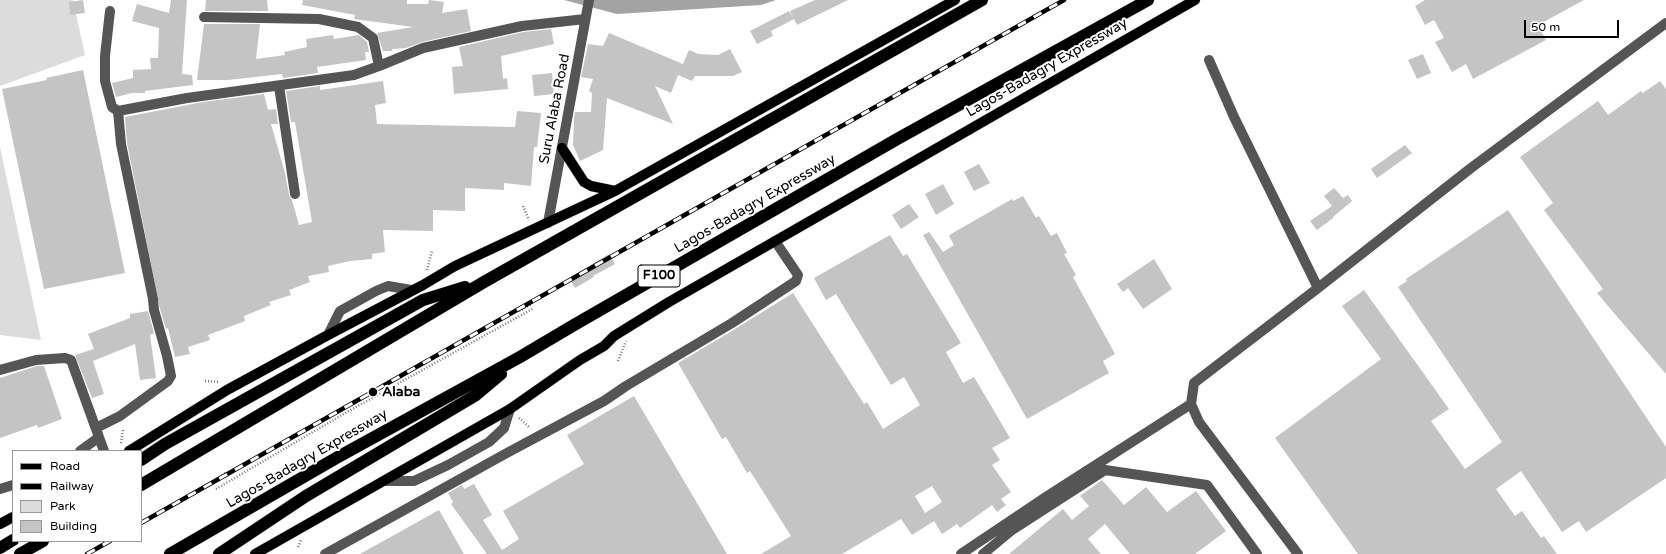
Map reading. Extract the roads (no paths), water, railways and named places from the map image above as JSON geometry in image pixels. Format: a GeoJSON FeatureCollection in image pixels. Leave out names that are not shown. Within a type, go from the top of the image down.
{"type":"FeatureCollection","features":[{"type":"Feature","properties":{"kind":"highway"},"geometry":{"type":"LineString","coordinates":[[142,484],[484,282],[982,0]]}},
{"type":"Feature","properties":{"kind":"highway","name":"Lagos-Badagry Expressway"},"geometry":{"type":"LineString","coordinates":[[170,554],[338,457],[520,357],[574,324],[899,138],[1148,0]]}},
{"type":"Feature","properties":{"kind":"highway"},"geometry":{"type":"LineString","coordinates":[[142,459],[165,444],[423,300],[484,282]]}},
{"type":"Feature","properties":{"kind":"highway"},"geometry":{"type":"LineString","coordinates":[[219,554],[306,496],[476,395],[520,357]]}},
{"type":"Feature","properties":{"kind":"highway"},"geometry":{"type":"LineString","coordinates":[[0,548],[12,541]]}},
{"type":"Feature","properties":{"kind":"highway"},"geometry":{"type":"LineString","coordinates":[[20,554],[41,542]]}},
{"type":"Feature","properties":{"kind":"main road"},"geometry":{"type":"LineString","coordinates":[[125,447],[454,266],[615,191],[955,0]]}},
{"type":"Feature","properties":{"kind":"main road","name":"Lagos-Badagry Expressway"},"geometry":{"type":"LineString","coordinates":[[255,554],[510,409],[580,360],[604,346],[614,336],[669,302],[1195,0]]}},
{"type":"Feature","properties":{"kind":"main road"},"geometry":{"type":"LineString","coordinates":[[562,148],[584,182],[591,186],[615,191]]}},
{"type":"Feature","properties":{"kind":"main road"},"geometry":{"type":"LineString","coordinates":[[0,524],[12,518]]}},
{"type":"Feature","properties":{"kind":"street","name":"Suru Alaba Road"},"geometry":{"type":"LineString","coordinates":[[548,223],[589,0]]}},
{"type":"Feature","properties":{"kind":"street"},"geometry":{"type":"LineString","coordinates":[[110,11],[105,56],[105,81],[112,107],[118,111],[187,98],[279,86],[354,74],[379,66],[423,48],[522,26],[586,15]]}},
{"type":"Feature","properties":{"kind":"street"},"geometry":{"type":"LineString","coordinates":[[204,17],[319,19],[358,28],[372,38],[379,66]]}},
{"type":"Feature","properties":{"kind":"street"},"geometry":{"type":"LineString","coordinates":[[1298,554],[1199,422],[1191,404],[1194,383],[1318,288],[1470,168],[1666,23]]}},
{"type":"Feature","properties":{"kind":"street"},"geometry":{"type":"LineString","coordinates":[[1209,60],[1234,117],[1318,288]]}},
{"type":"Feature","properties":{"kind":"street"},"geometry":{"type":"LineString","coordinates":[[279,86],[295,194]]}},
{"type":"Feature","properties":{"kind":"street"},"geometry":{"type":"LineString","coordinates":[[81,450],[97,433],[168,381],[171,376],[168,356],[154,310],[121,144],[118,111]]}},
{"type":"Feature","properties":{"kind":"street"},"geometry":{"type":"LineString","coordinates":[[325,554],[604,401],[626,386],[732,323],[796,281],[798,275],[775,241]]}},
{"type":"Feature","properties":{"kind":"street"},"geometry":{"type":"LineString","coordinates":[[328,335],[340,311],[376,291],[388,286],[411,290]]}},
{"type":"Feature","properties":{"kind":"street"},"geometry":{"type":"LineString","coordinates":[[0,370],[36,360],[64,358],[71,360],[104,450]]}},
{"type":"Feature","properties":{"kind":"street"},"geometry":{"type":"LineString","coordinates":[[961,554],[1046,497],[1191,404]]}},
{"type":"Feature","properties":{"kind":"street"},"geometry":{"type":"LineString","coordinates":[[386,480],[414,481],[448,465],[489,442],[504,428],[510,409]]}},
{"type":"Feature","properties":{"kind":"street"},"geometry":{"type":"LineString","coordinates":[[983,554],[1012,530],[1105,470],[1207,485],[1258,554]]}},
{"type":"Feature","properties":{"kind":"street"},"geometry":{"type":"LineString","coordinates":[[0,489],[12,485]]}},
{"type":"Feature","properties":{"kind":"railway"},"geometry":{"type":"LineString","coordinates":[[142,522],[1064,0]]}},
{"type":"Feature","properties":{"kind":"railway"},"geometry":{"type":"LineString","coordinates":[[87,554],[108,542]]}},
{"type":"Feature","properties":{"kind":"place","name":"Alaba"},"geometry":{"type":"Point","coordinates":[373,392]}}]}
